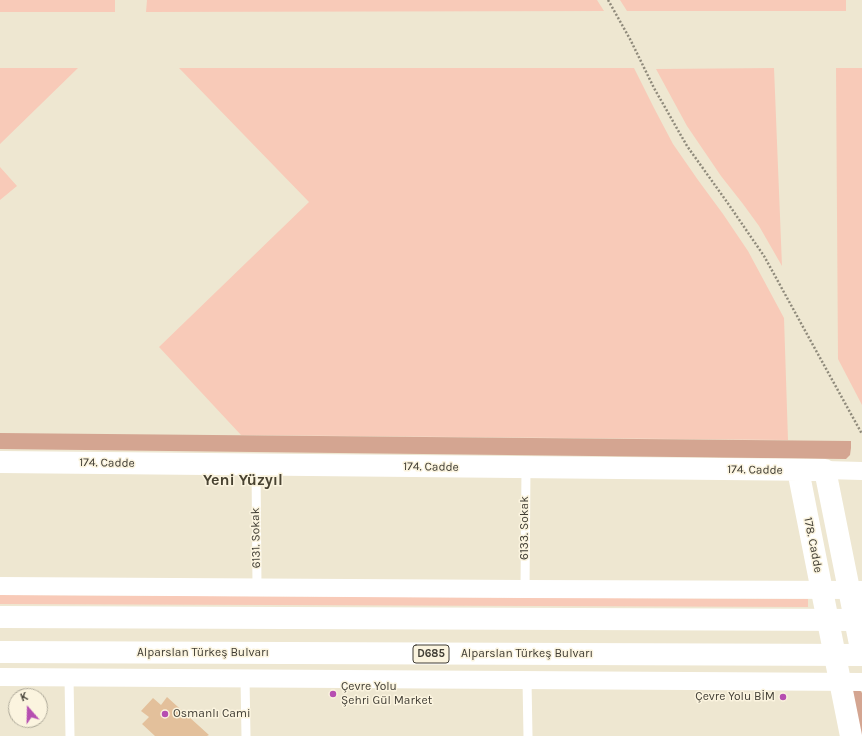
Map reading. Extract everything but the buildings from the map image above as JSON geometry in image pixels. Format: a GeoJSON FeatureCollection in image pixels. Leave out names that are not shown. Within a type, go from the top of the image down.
{"type":"FeatureCollection","features":[{"type":"Feature","properties":{"kind":"main road","name":"174. Cadde"},"geometry":{"type":"LineString","coordinates":[[0,462],[825,470]]}},
{"type":"Feature","properties":{"kind":"main road","name":"178. Cadde"},"geometry":{"type":"LineString","coordinates":[[798,470],[851,736]]}},
{"type":"Feature","properties":{"kind":"main road"},"geometry":{"type":"LineString","coordinates":[[825,470],[855,590],[862,654]]}},
{"type":"Feature","properties":{"kind":"main road"},"geometry":{"type":"LineString","coordinates":[[0,617],[858,620]]}},
{"type":"Feature","properties":{"kind":"main road","name":"Alparslan Türkeş Bulvarı"},"geometry":{"type":"LineString","coordinates":[[0,652],[862,654]]}},
{"type":"Feature","properties":{"kind":"street","name":"174. Cadde"},"geometry":{"type":"LineString","coordinates":[[825,470],[862,471]]}},
{"type":"Feature","properties":{"kind":"street"},"geometry":{"type":"LineString","coordinates":[[0,586],[855,590]]}},
{"type":"Feature","properties":{"kind":"street"},"geometry":{"type":"LineString","coordinates":[[0,677],[862,682]]}},
{"type":"Feature","properties":{"kind":"lane","name":"6131. Sokak"},"geometry":{"type":"LineString","coordinates":[[256,465],[257,587]]}},
{"type":"Feature","properties":{"kind":"lane","name":"6133. Sokak"},"geometry":{"type":"LineString","coordinates":[[525,589],[526,468]]}},
{"type":"Feature","properties":{"kind":"lane"},"geometry":{"type":"LineString","coordinates":[[69,677],[70,736]]}},
{"type":"Feature","properties":{"kind":"lane"},"geometry":{"type":"LineString","coordinates":[[245,678],[246,736]]}},
{"type":"Feature","properties":{"kind":"lane"},"geometry":{"type":"LineString","coordinates":[[527,680],[528,736]]}},
{"type":"Feature","properties":{"kind":"path"},"geometry":{"type":"LineString","coordinates":[[608,0],[630,39],[654,88],[687,146],[740,219],[764,256],[862,434]]}},
{"type":"Feature","properties":{"kind":"shaded area"},"geometry":{"type":"Polygon","coordinates":[[[0,0],[115,0],[115,12],[0,12],[0,0]]]}},
{"type":"Feature","properties":{"kind":"shaded area"},"geometry":{"type":"Polygon","coordinates":[[[147,0],[597,0],[604,11],[146,12],[147,0]]]}},
{"type":"Feature","properties":{"kind":"shaded area"},"geometry":{"type":"Polygon","coordinates":[[[620,0],[846,0],[846,11],[627,11],[620,0]]]}},
{"type":"Feature","properties":{"kind":"shaded area"},"geometry":{"type":"Polygon","coordinates":[[[0,68],[78,68],[0,144],[0,68]]]}},
{"type":"Feature","properties":{"kind":"shaded area"},"geometry":{"type":"Polygon","coordinates":[[[179,68],[634,68],[673,144],[748,251],[784,318],[788,440],[241,435],[159,347],[309,202],[179,68]]]}},
{"type":"Feature","properties":{"kind":"shaded area"},"geometry":{"type":"Polygon","coordinates":[[[774,68],[782,266],[759,226],[721,176],[687,126],[656,69],[774,68]]]}},
{"type":"Feature","properties":{"kind":"shaded area"},"geometry":{"type":"Polygon","coordinates":[[[836,68],[862,68],[862,405],[838,359],[836,68]]]}},
{"type":"Feature","properties":{"kind":"shaded area"},"geometry":{"type":"Polygon","coordinates":[[[0,167],[17,186],[0,200],[0,167]]]}},
{"type":"Feature","properties":{"kind":"shaded area"},"geometry":{"type":"Polygon","coordinates":[[[0,433],[851,441],[851,448],[850,455],[846,459],[0,449],[0,433]]]}},
{"type":"Feature","properties":{"kind":"shaded area"},"geometry":{"type":"Polygon","coordinates":[[[0,595],[808,599],[808,607],[0,604],[0,595]]]}},
{"type":"Feature","properties":{"kind":"shaded area"},"geometry":{"type":"Polygon","coordinates":[[[859,689],[862,693],[862,736],[860,736],[852,694],[853,690],[859,689]]]}},
{"type":"Feature","properties":{"kind":"place","name":"Çevre Yolu Şehri Gül Market"},"geometry":{"type":"Point","coordinates":[333,694]}},
{"type":"Feature","properties":{"kind":"place","name":"Çevre Yolu BİM"},"geometry":{"type":"Point","coordinates":[783,697]}},
{"type":"Feature","properties":{"kind":"place","name":"Osmanlı Cami"},"geometry":{"type":"Point","coordinates":[165,714]}},
{"type":"Feature","properties":{"kind":"district","name":"Yeni Yüzyıl"},"geometry":{"type":"Point","coordinates":[243,480]}}]}
